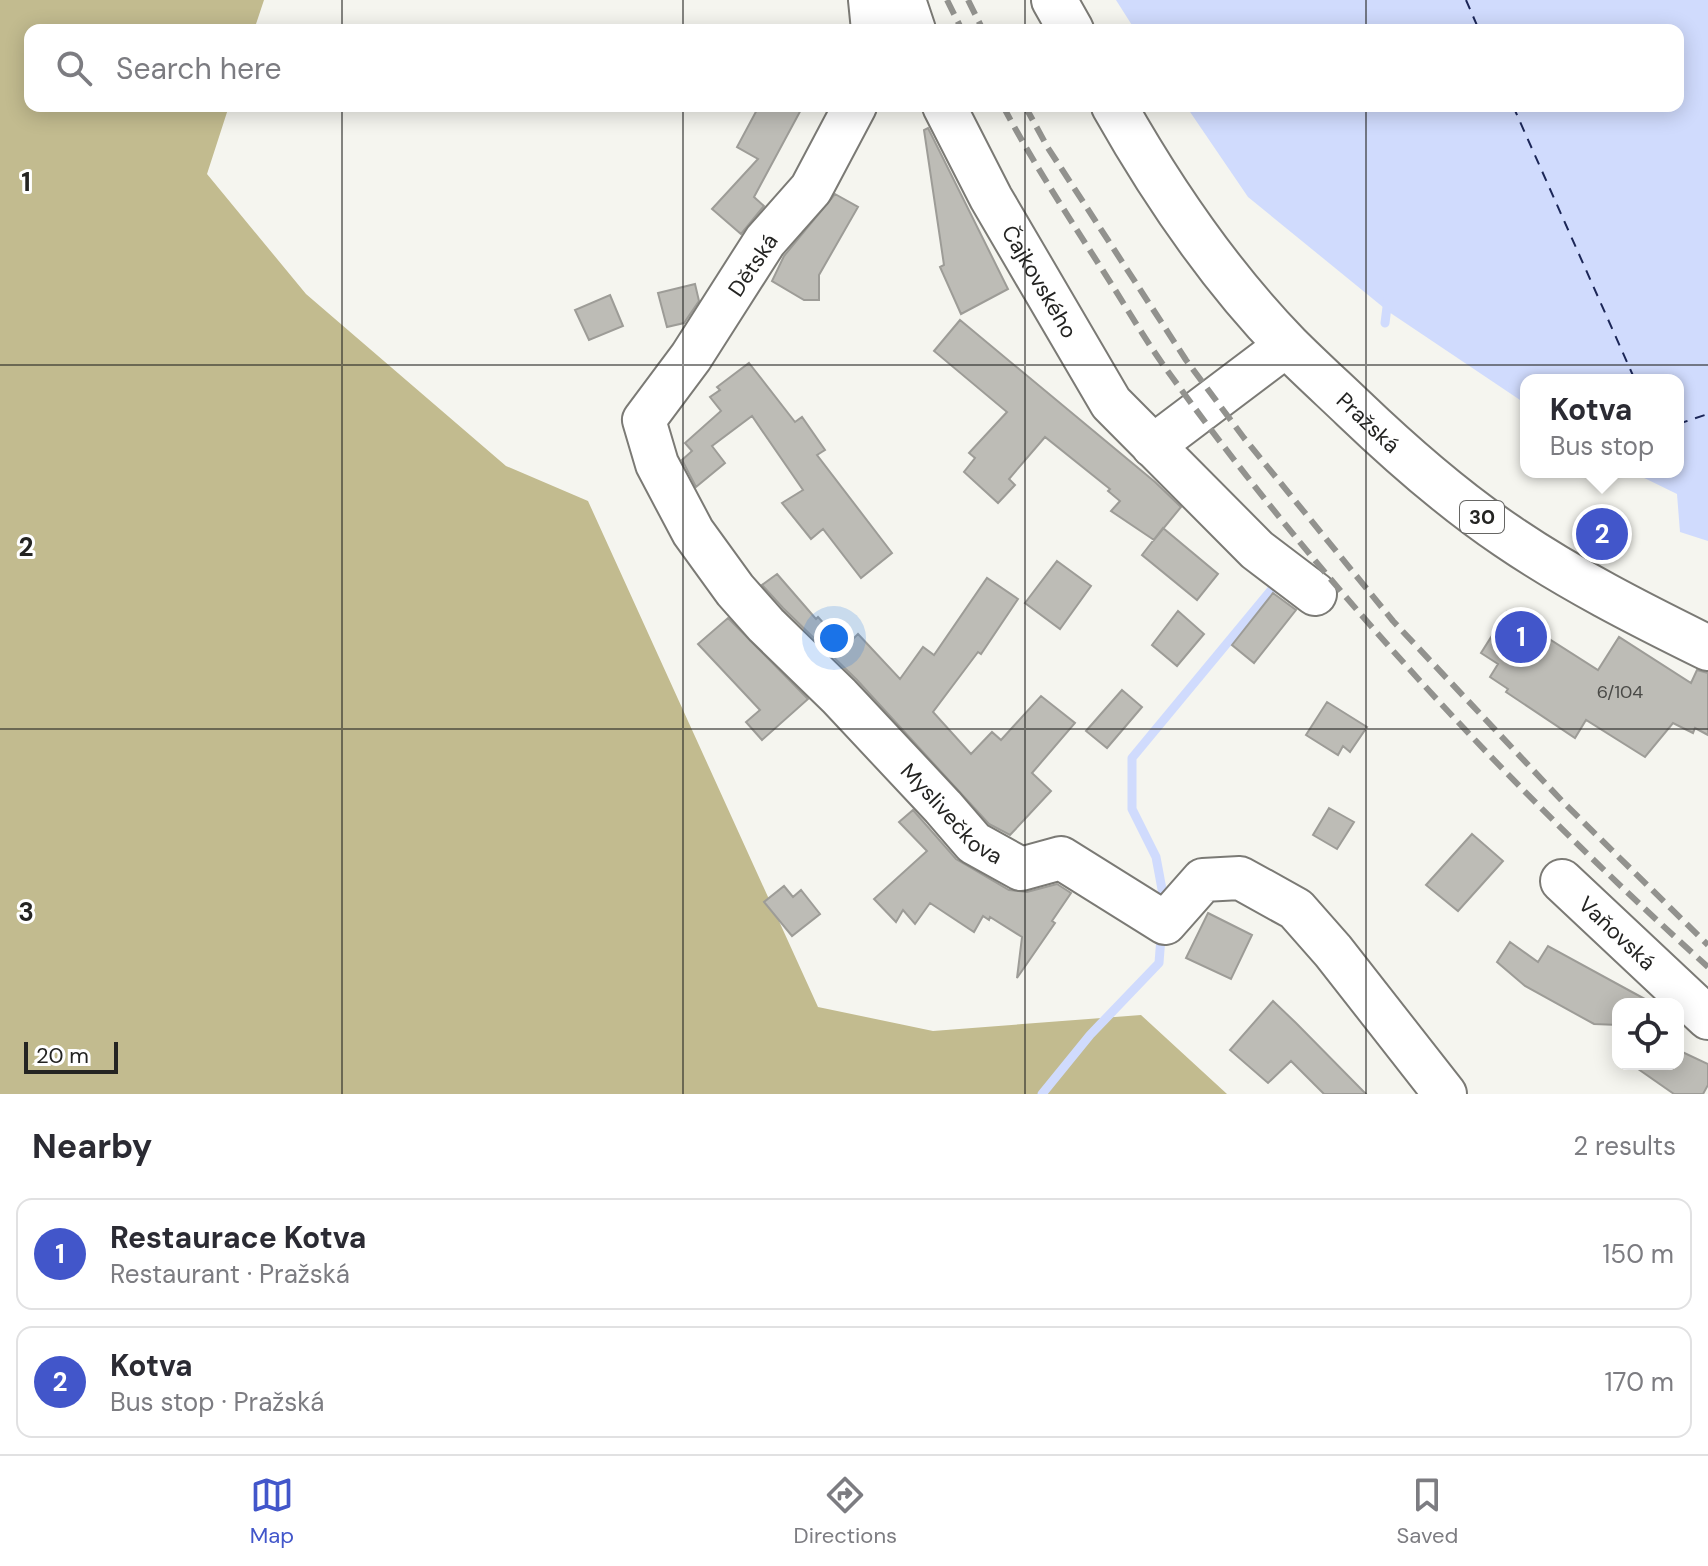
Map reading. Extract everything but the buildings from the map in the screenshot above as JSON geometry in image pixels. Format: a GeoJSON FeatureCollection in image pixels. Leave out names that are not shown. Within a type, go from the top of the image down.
{"type":"FeatureCollection","features":[{"type":"Feature","properties":{"kind":"main road"},"geometry":{"type":"LineString","coordinates":[[1054,0],[1068,24]]}},
{"type":"Feature","properties":{"kind":"main road","name":"Pražská"},"geometry":{"type":"LineString","coordinates":[[1118,112],[1169,195],[1217,264],[1287,345],[1382,436],[1507,536],[1578,580],[1708,648]]}},
{"type":"Feature","properties":{"kind":"street"},"geometry":{"type":"LineString","coordinates":[[870,0],[872,24]]}},
{"type":"Feature","properties":{"kind":"street"},"geometry":{"type":"LineString","coordinates":[[904,0],[912,24]]}},
{"type":"Feature","properties":{"kind":"street","name":"Dětská"},"geometry":{"type":"LineString","coordinates":[[644,420],[691,357],[765,241],[811,189],[852,112]]}},
{"type":"Feature","properties":{"kind":"street","name":"Čajkovského"},"geometry":{"type":"LineString","coordinates":[[947,112],[991,198],[1111,403],[1257,550],[1315,594]]}},
{"type":"Feature","properties":{"kind":"street"},"geometry":{"type":"LineString","coordinates":[[1153,446],[1287,345]]}},
{"type":"Feature","properties":{"kind":"street","name":"Myslivečkova"},"geometry":{"type":"LineString","coordinates":[[644,420],[657,464],[693,532],[735,590],[839,696],[974,843],[1021,869],[1061,858],[1165,923],[1203,880],[1240,878],[1296,909],[1333,951],[1445,1094]]}},
{"type":"Feature","properties":{"kind":"street","name":"Vaňovská"},"geometry":{"type":"LineString","coordinates":[[1562,881],[1708,1018]]}},
{"type":"Feature","properties":{"kind":"shaded area"},"geometry":{"type":"Polygon","coordinates":[[[0,0],[264,0],[256,24],[24,24],[24,112],[227,112],[207,174],[306,294],[506,466],[588,501],[818,1007],[933,1031],[1141,1015],[1227,1094],[0,1094],[0,0]]]}},
{"type":"Feature","properties":{"kind":"water"},"geometry":{"type":"Polygon","coordinates":[[[1116,0],[1708,0],[1708,541],[1680,532],[1677,494],[1644,478],[1684,478],[1684,374],[1520,374],[1520,400],[1389,312],[1248,197],[1190,112],[1684,112],[1684,24],[1131,24],[1116,0]]]}},
{"type":"Feature","properties":{"kind":"waterway"},"geometry":{"type":"LineString","coordinates":[[1385,323],[1388,299]]}},
{"type":"Feature","properties":{"kind":"waterway"},"geometry":{"type":"LineString","coordinates":[[1164,900],[1156,857],[1132,809],[1132,758],[1277,583]]}},
{"type":"Feature","properties":{"kind":"waterway"},"geometry":{"type":"LineString","coordinates":[[1042,1094],[1090,1035],[1159,963],[1161,937]]}},
{"type":"Feature","properties":{"kind":"ferry route"},"geometry":{"type":"LineString","coordinates":[[1466,0],[1476,24]]}},
{"type":"Feature","properties":{"kind":"ferry route"},"geometry":{"type":"LineString","coordinates":[[1516,112],[1632,374]]}},
{"type":"Feature","properties":{"kind":"ferry route"},"geometry":{"type":"LineString","coordinates":[[1684,422],[1708,414]]}},
{"type":"Feature","properties":{"kind":"railway"},"geometry":{"type":"LineString","coordinates":[[947,0],[959,24]]}},
{"type":"Feature","properties":{"kind":"railway"},"geometry":{"type":"LineString","coordinates":[[968,0],[980,24]]}},
{"type":"Feature","properties":{"kind":"railway"},"geometry":{"type":"LineString","coordinates":[[1006,112],[1153,350],[1231,457],[1294,535],[1358,611],[1493,759],[1635,900],[1708,967]]}},
{"type":"Feature","properties":{"kind":"railway"},"geometry":{"type":"LineString","coordinates":[[1028,112],[1048,148],[1186,360],[1244,438],[1393,621],[1563,802],[1708,945]]}},
{"type":"Feature","properties":{"kind":"place","name":"Kotva"},"geometry":{"type":"Point","coordinates":[1602,534]}},
{"type":"Feature","properties":{"kind":"place","name":"Restaurace Kotva"},"geometry":{"type":"Point","coordinates":[1521,637]}}]}
